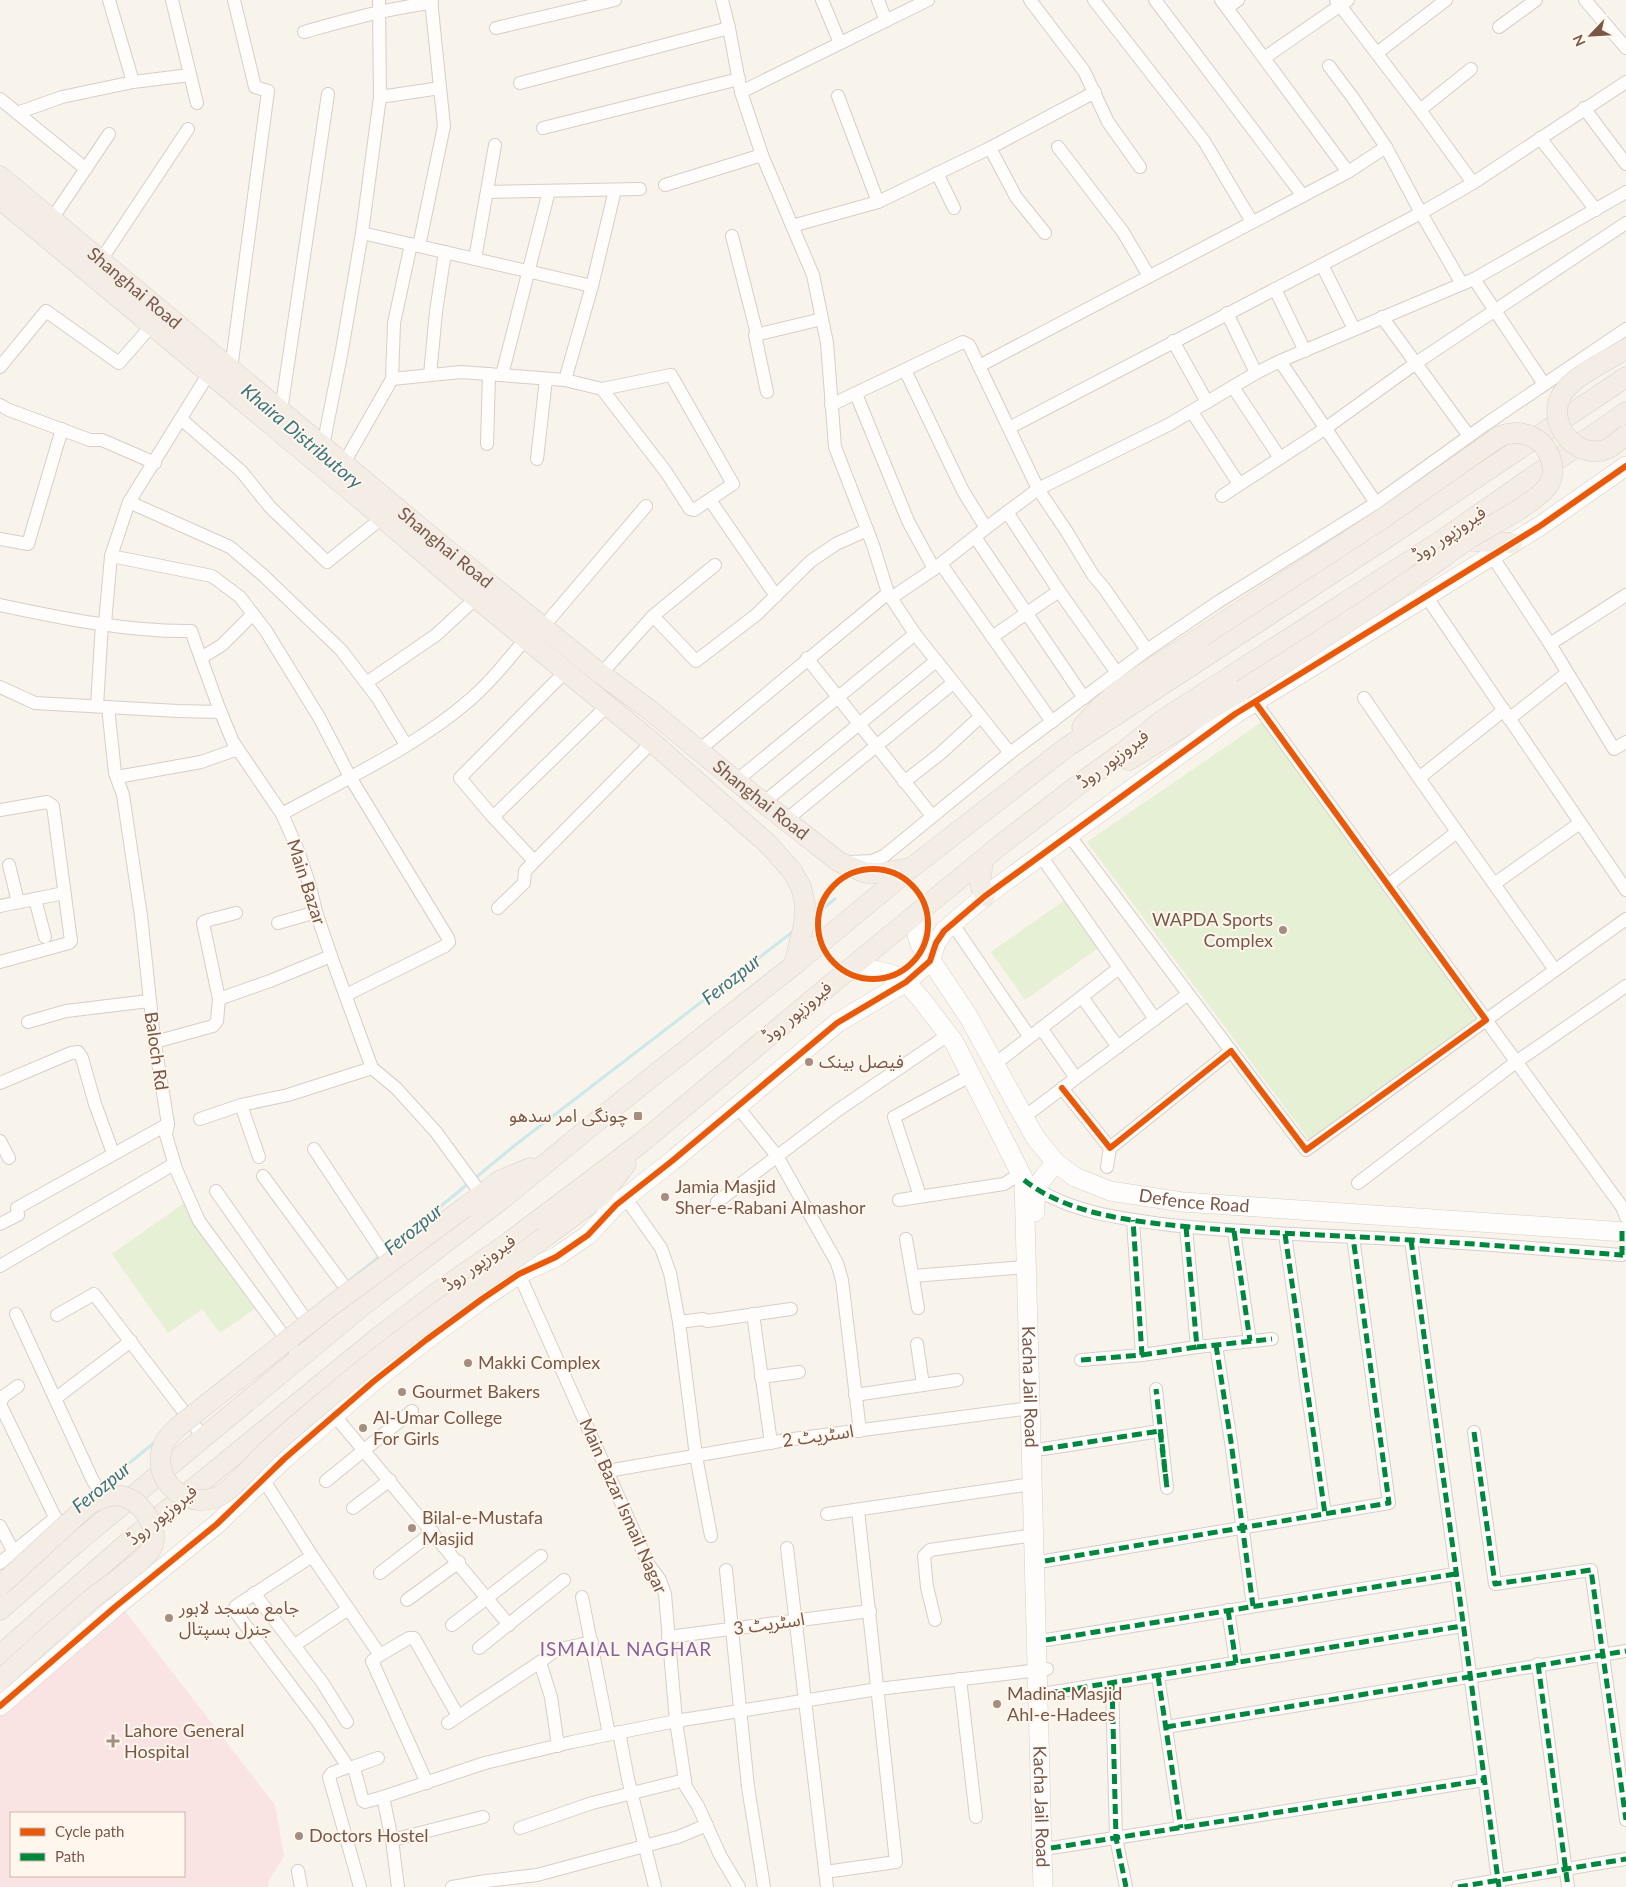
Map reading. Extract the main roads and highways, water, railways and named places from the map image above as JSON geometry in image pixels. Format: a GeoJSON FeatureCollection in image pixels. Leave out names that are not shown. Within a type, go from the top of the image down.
{"type":"FeatureCollection","features":[{"type":"Feature","properties":{"kind":"main road","name":"Shanghai Road"},"geometry":{"type":"LineString","coordinates":[[0,176],[543,627],[839,862],[866,873],[880,873],[911,868]]}},
{"type":"Feature","properties":{"kind":"main road","name":"Shanghai Road"},"geometry":{"type":"LineString","coordinates":[[0,199],[476,598],[652,742],[768,844],[792,871],[801,887],[805,904],[804,924],[794,965]]}},
{"type":"Feature","properties":{"kind":"main road"},"geometry":{"type":"LineString","coordinates":[[1626,350],[1575,381],[1567,388],[1557,406],[1557,417],[1562,431],[1569,440],[1587,449],[1607,449],[1626,435]]}},
{"type":"Feature","properties":{"kind":"main road","name":"فیروزپور روڈ"},"geometry":{"type":"LineString","coordinates":[[0,1610],[75,1544],[361,1307],[450,1240],[794,965],[911,868],[1068,747],[1394,533],[1626,377]]}},
{"type":"Feature","properties":{"kind":"main road","name":"فیروزپور روڈ"},"geometry":{"type":"LineString","coordinates":[[0,1655],[133,1538],[380,1336],[432,1296],[508,1244],[642,1142],[847,970],[1086,778],[1122,753],[1161,721],[1442,540],[1626,412]]}},
{"type":"Feature","properties":{"kind":"main road"},"geometry":{"type":"LineString","coordinates":[[1068,747],[1092,714],[1132,683],[1385,517],[1500,436],[1508,433],[1528,435],[1545,448],[1552,464],[1552,474],[1550,483],[1535,498],[1470,538],[1249,696],[1104,775],[1086,778]]}},
{"type":"Feature","properties":{"kind":"main road"},"geometry":{"type":"LineString","coordinates":[[1442,540],[1512,543]]}},
{"type":"Feature","properties":{"kind":"main road"},"geometry":{"type":"LineString","coordinates":[[983,861],[980,884],[985,896]]}},
{"type":"Feature","properties":{"kind":"main road"},"geometry":{"type":"LineString","coordinates":[[553,1158],[499,1181],[331,1306],[179,1426],[165,1440],[160,1454],[161,1470],[169,1486],[182,1496],[192,1500],[206,1500],[221,1495],[282,1437],[361,1371],[426,1321],[602,1195],[642,1142]]}},
{"type":"Feature","properties":{"kind":"main road"},"geometry":{"type":"LineString","coordinates":[[0,1586],[88,1505],[100,1498],[116,1495],[129,1498],[141,1507],[150,1520],[154,1535],[151,1549],[88,1601],[0,1680]]}},
{"type":"Feature","properties":{"kind":"waterway","name":"Ferozpur"},"geometry":{"type":"LineString","coordinates":[[812,917],[835,899]]}},
{"type":"Feature","properties":{"kind":"waterway","name":"Ferozpur"},"geometry":{"type":"LineString","coordinates":[[474,1179],[514,1146],[795,930]]}},
{"type":"Feature","properties":{"kind":"waterway","name":"Ferozpur"},"geometry":{"type":"LineString","coordinates":[[385,1252],[469,1183]]}},
{"type":"Feature","properties":{"kind":"waterway","name":"Ferozpur"},"geometry":{"type":"LineString","coordinates":[[350,1280],[380,1256]]}},
{"type":"Feature","properties":{"kind":"waterway","name":"Ferozpur"},"geometry":{"type":"LineString","coordinates":[[100,1487],[155,1442]]}},
{"type":"Feature","properties":{"kind":"place","name":"WAPDA Sports Complex"},"geometry":{"type":"Point","coordinates":[1283,930]}},
{"type":"Feature","properties":{"kind":"place","name":"فیصل بینک"},"geometry":{"type":"Point","coordinates":[809,1062]}},
{"type":"Feature","properties":{"kind":"place","name":"چونگی امر سدھو"},"geometry":{"type":"Point","coordinates":[638,1116]}},
{"type":"Feature","properties":{"kind":"place","name":"Jamia Masjid Sher-e-Rabani Almashor"},"geometry":{"type":"Point","coordinates":[665,1197]}},
{"type":"Feature","properties":{"kind":"place","name":"Makki Complex"},"geometry":{"type":"Point","coordinates":[468,1363]}},
{"type":"Feature","properties":{"kind":"place","name":"Gourmet Bakers"},"geometry":{"type":"Point","coordinates":[402,1392]}},
{"type":"Feature","properties":{"kind":"place","name":"Al-Umar College For Girls"},"geometry":{"type":"Point","coordinates":[363,1428]}},
{"type":"Feature","properties":{"kind":"place","name":"Bilal-e-Mustafa Masjid"},"geometry":{"type":"Point","coordinates":[412,1528]}},
{"type":"Feature","properties":{"kind":"place","name":"جامع مسجد لاہور جنرل ہسپتال"},"geometry":{"type":"Point","coordinates":[169,1618]}},
{"type":"Feature","properties":{"kind":"place","name":"Madina Masjid Ahl-e-Hadees"},"geometry":{"type":"Point","coordinates":[997,1704]}},
{"type":"Feature","properties":{"kind":"place","name":"Lahore General Hospital"},"geometry":{"type":"Point","coordinates":[113,1741]}},
{"type":"Feature","properties":{"kind":"place","name":"Doctors Hostel"},"geometry":{"type":"Point","coordinates":[299,1836]}},
{"type":"Feature","properties":{"kind":"district","name":"ISMAIAL NAGHAR"},"geometry":{"type":"Point","coordinates":[626,1649]}},
{"type":"Feature","properties":{"kind":"water label","name":"Khaira Distributory"},"geometry":{"type":"Point","coordinates":[302,436]}}]}
